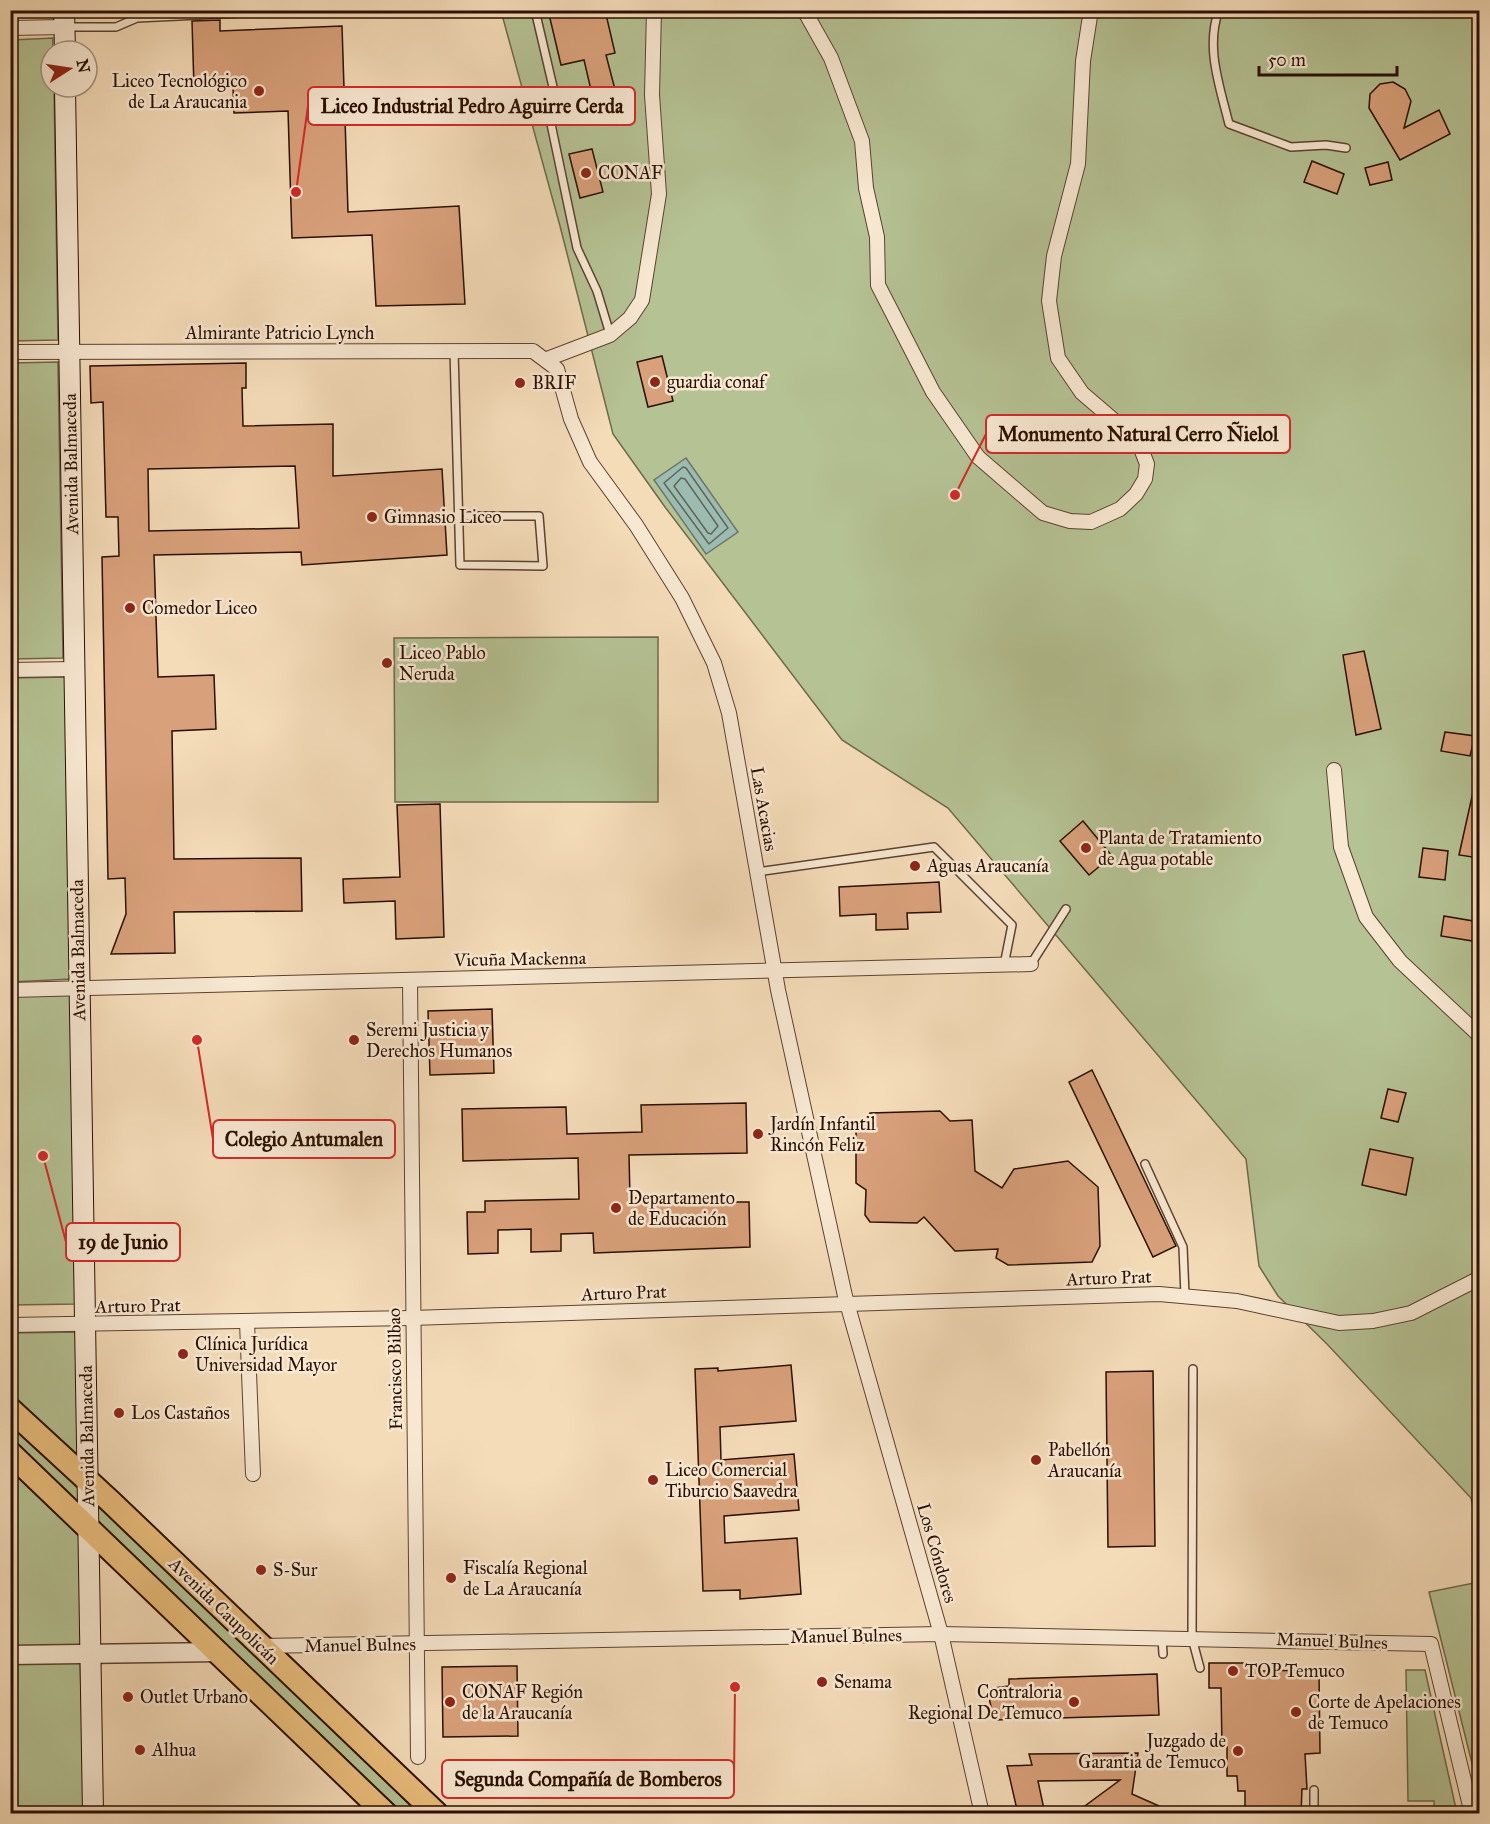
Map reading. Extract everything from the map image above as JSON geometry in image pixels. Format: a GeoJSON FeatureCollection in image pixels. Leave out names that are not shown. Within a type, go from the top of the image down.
{"type":"FeatureCollection","features":[{"type":"Feature","properties":{"kind":"main road"},"geometry":{"type":"LineString","coordinates":[[64,19],[65,39]]}},
{"type":"Feature","properties":{"kind":"main road","name":"Avenida Balmaceda"},"geometry":{"type":"LineString","coordinates":[[65,99],[93,1814]]}},
{"type":"Feature","properties":{"kind":"main road","name":"Avenida Caupolicán"},"geometry":{"type":"LineString","coordinates":[[10,1409],[88,1480],[437,1814]]}},
{"type":"Feature","properties":{"kind":"main road","name":"Avenida Caupolicán"},"geometry":{"type":"LineString","coordinates":[[10,1453],[220,1652],[386,1814]]}},
{"type":"Feature","properties":{"kind":"main road"},"geometry":{"type":"LineString","coordinates":[[220,1652],[248,1654],[286,1670]]}},
{"type":"Feature","properties":{"kind":"street"},"geometry":{"type":"LineString","coordinates":[[547,359],[610,335],[630,318],[642,300],[659,194],[652,95],[654,10]]}},
{"type":"Feature","properties":{"kind":"street"},"geometry":{"type":"LineString","coordinates":[[804,10],[831,58],[862,141],[866,188],[877,237],[878,285],[933,392],[978,457],[1043,513],[1070,521],[1090,522],[1120,509],[1136,494],[1145,479],[1147,464],[1138,441],[1082,393],[1058,358],[1048,301],[1054,256],[1078,164],[1083,61],[1091,10]]}},
{"type":"Feature","properties":{"kind":"street"},"geometry":{"type":"LineString","coordinates":[[10,28],[64,19]]}},
{"type":"Feature","properties":{"kind":"street","name":"Almirante Patricio Lynch"},"geometry":{"type":"LineString","coordinates":[[10,352],[533,351],[547,359]]}},
{"type":"Feature","properties":{"kind":"street","name":"Las Acacias"},"geometry":{"type":"LineString","coordinates":[[547,359],[557,369],[572,419],[590,462],[636,525],[682,598],[714,663],[729,713],[774,971],[848,1305]]}},
{"type":"Feature","properties":{"kind":"street"},"geometry":{"type":"LineString","coordinates":[[10,670],[74,669]]}},
{"type":"Feature","properties":{"kind":"street"},"geometry":{"type":"LineString","coordinates":[[1334,770],[1341,847],[1366,916],[1400,961],[1479,1036]]}},
{"type":"Feature","properties":{"kind":"street","name":"Vicuña Mackenna"},"geometry":{"type":"LineString","coordinates":[[10,990],[1031,964]]}},
{"type":"Feature","properties":{"kind":"street","name":"Francisco Bilbao"},"geometry":{"type":"LineString","coordinates":[[410,980],[418,1757]]}},
{"type":"Feature","properties":{"kind":"street","name":"Arturo Prat"},"geometry":{"type":"LineString","coordinates":[[10,1325],[412,1318],[1185,1295],[1237,1301],[1339,1323],[1373,1321],[1411,1313],[1479,1278]]}},
{"type":"Feature","properties":{"kind":"street","name":"Los Cóndores"},"geometry":{"type":"LineString","coordinates":[[848,1305],[941,1634],[982,1814]]}},
{"type":"Feature","properties":{"kind":"street"},"geometry":{"type":"LineString","coordinates":[[247,1322],[253,1474]]}},
{"type":"Feature","properties":{"kind":"street","name":"Manuel Bulnes"},"geometry":{"type":"LineString","coordinates":[[261,1646],[941,1634],[1431,1644],[1472,1814]]}},
{"type":"Feature","properties":{"kind":"street"},"geometry":{"type":"LineString","coordinates":[[10,1655],[220,1652]]}},
{"type":"Feature","properties":{"kind":"lane"},"geometry":{"type":"LineString","coordinates":[[536,10],[557,104],[556,114],[551,123],[577,248],[597,291],[610,335]]}},
{"type":"Feature","properties":{"kind":"lane"},"geometry":{"type":"LineString","coordinates":[[1219,10],[1214,26],[1213,54],[1229,124],[1291,147],[1326,145],[1346,148]]}},
{"type":"Feature","properties":{"kind":"lane"},"geometry":{"type":"LineString","coordinates":[[64,19],[116,27],[137,18],[241,13]]}},
{"type":"Feature","properties":{"kind":"lane"},"geometry":{"type":"LineString","coordinates":[[454,351],[460,565],[543,566],[539,516],[459,516]]}},
{"type":"Feature","properties":{"kind":"lane"},"geometry":{"type":"LineString","coordinates":[[757,872],[934,847],[1012,925],[1004,965]]}},
{"type":"Feature","properties":{"kind":"lane"},"geometry":{"type":"LineString","coordinates":[[1031,964],[1066,909]]}},
{"type":"Feature","properties":{"kind":"lane"},"geometry":{"type":"LineString","coordinates":[[1145,1164],[1183,1246],[1185,1295]]}},
{"type":"Feature","properties":{"kind":"lane"},"geometry":{"type":"LineString","coordinates":[[1193,1369],[1192,1638],[1200,1668]]}},
{"type":"Feature","properties":{"kind":"lane"},"geometry":{"type":"LineString","coordinates":[[1162,1637],[1163,1654]]}},
{"type":"Feature","properties":{"kind":"lane"},"geometry":{"type":"LineString","coordinates":[[1314,1790],[1314,1814]]}},
{"type":"Feature","properties":{"kind":"green space"},"geometry":{"type":"Polygon","coordinates":[[[501,11],[1479,11],[1479,1535],[1471,1498],[1327,1344],[1278,1296],[1259,1266],[1246,1159],[948,808],[842,740],[665,507],[613,434],[560,226],[501,11]]]}},
{"type":"Feature","properties":{"kind":"green space"},"geometry":{"type":"Polygon","coordinates":[[[53,38],[39,39],[39,99],[54,99],[58,340],[11,341],[11,40],[53,38]]]}},
{"type":"Feature","properties":{"kind":"green space"},"geometry":{"type":"Polygon","coordinates":[[[58,362],[63,658],[11,659],[11,363],[58,362]]]}},
{"type":"Feature","properties":{"kind":"green space"},"geometry":{"type":"Polygon","coordinates":[[[658,637],[658,802],[395,802],[394,638],[658,637]]]}},
{"type":"Feature","properties":{"kind":"green space"},"geometry":{"type":"Polygon","coordinates":[[[66,677],[71,979],[11,982],[11,678],[66,677]]]}},
{"type":"Feature","properties":{"kind":"green space"},"geometry":{"type":"Polygon","coordinates":[[[73,994],[77,1304],[11,1305],[10,996],[73,994]]]}},
{"type":"Feature","properties":{"kind":"green space"},"geometry":{"type":"Polygon","coordinates":[[[77,1332],[80,1463],[11,1400],[11,1333],[77,1332]]]}},
{"type":"Feature","properties":{"kind":"green space"},"geometry":{"type":"Polygon","coordinates":[[[15,1427],[78,1486],[78,1506],[15,1446],[15,1427]]]}},
{"type":"Feature","properties":{"kind":"green space"},"geometry":{"type":"Polygon","coordinates":[[[10,1461],[84,1532],[81,1646],[11,1648],[10,1461]]]}},
{"type":"Feature","properties":{"kind":"green space"},"geometry":{"type":"Polygon","coordinates":[[[94,1494],[428,1813],[394,1813],[95,1527],[94,1494]]]}},
{"type":"Feature","properties":{"kind":"green space"},"geometry":{"type":"Polygon","coordinates":[[[1480,1582],[1479,1791],[1429,1592],[1480,1582]]]}},
{"type":"Feature","properties":{"kind":"green space"},"geometry":{"type":"Polygon","coordinates":[[[14,1661],[80,1661],[85,1813],[14,1814],[14,1661]]]}},
{"type":"Feature","properties":{"kind":"green space"},"geometry":{"type":"Polygon","coordinates":[[[1406,1670],[1425,1670],[1457,1813],[1434,1813],[1434,1801],[1408,1801],[1406,1670]]]}},
{"type":"Feature","properties":{"kind":"water"},"geometry":{"type":"Polygon","coordinates":[[[686,458],[738,532],[706,554],[654,480],[686,458]]]}},
{"type":"Feature","properties":{"kind":"building"},"geometry":{"type":"Polygon","coordinates":[[[548,10],[605,10],[615,53],[606,55],[618,101],[595,107],[584,60],[561,65],[548,10]]]}},
{"type":"Feature","properties":{"kind":"building"},"geometry":{"type":"Polygon","coordinates":[[[220,20],[220,31],[342,26],[348,212],[459,206],[465,304],[376,306],[372,235],[292,238],[288,111],[234,113],[233,87],[194,88],[192,21],[220,20]]]}},
{"type":"Feature","properties":{"kind":"building"},"geometry":{"type":"Polygon","coordinates":[[[1393,82],[1405,89],[1411,101],[1404,128],[1439,110],[1450,134],[1400,160],[1369,108],[1370,94],[1380,84],[1393,82]]]}},
{"type":"Feature","properties":{"kind":"building","name":"CONAF"},"geometry":{"type":"Polygon","coordinates":[[[592,149],[603,192],[580,198],[569,154],[592,149]]]}},
{"type":"Feature","properties":{"kind":"building"},"geometry":{"type":"Polygon","coordinates":[[[1312,161],[1344,174],[1337,194],[1304,182],[1312,161]]]}},
{"type":"Feature","properties":{"kind":"building"},"geometry":{"type":"Polygon","coordinates":[[[1388,162],[1392,180],[1370,185],[1365,168],[1388,162]]]}},
{"type":"Feature","properties":{"kind":"building","name":"guardia conaf"},"geometry":{"type":"Polygon","coordinates":[[[662,356],[673,401],[648,407],[637,362],[662,356]]]}},
{"type":"Feature","properties":{"kind":"building"},"geometry":{"type":"Polygon","coordinates":[[[246,363],[246,388],[242,388],[243,426],[333,424],[333,476],[442,469],[447,555],[302,565],[301,552],[154,555],[158,677],[214,675],[216,729],[172,731],[174,859],[301,858],[302,911],[174,912],[175,953],[111,954],[126,914],[125,878],[108,879],[102,557],[119,556],[118,517],[106,517],[103,402],[91,403],[90,366],[246,363]],[[295,466],[148,469],[149,531],[299,528],[295,466]]]}},
{"type":"Feature","properties":{"kind":"building"},"geometry":{"type":"Polygon","coordinates":[[[1364,651],[1381,729],[1356,735],[1343,655],[1364,651]]]}},
{"type":"Feature","properties":{"kind":"building"},"geometry":{"type":"Polygon","coordinates":[[[1445,732],[1475,736],[1470,756],[1441,751],[1445,732]]]}},
{"type":"Feature","properties":{"kind":"building"},"geometry":{"type":"Polygon","coordinates":[[[1473,792],[1479,793],[1479,858],[1459,855],[1473,792]]]}},
{"type":"Feature","properties":{"kind":"building"},"geometry":{"type":"Polygon","coordinates":[[[440,804],[444,937],[396,939],[395,901],[344,903],[343,879],[400,877],[397,805],[440,804]]]}},
{"type":"Feature","properties":{"kind":"building","name":"Planta de Tratamiento de Agua potable"},"geometry":{"type":"Polygon","coordinates":[[[1083,821],[1112,856],[1089,875],[1060,841],[1083,821]]]}},
{"type":"Feature","properties":{"kind":"building"},"geometry":{"type":"Polygon","coordinates":[[[1423,848],[1448,851],[1445,880],[1419,877],[1423,848]]]}},
{"type":"Feature","properties":{"kind":"building"},"geometry":{"type":"Polygon","coordinates":[[[939,882],[941,912],[907,913],[908,929],[876,930],[876,914],[840,916],[839,887],[939,882]]]}},
{"type":"Feature","properties":{"kind":"building"},"geometry":{"type":"Polygon","coordinates":[[[1444,916],[1479,922],[1479,942],[1441,936],[1444,916]]]}},
{"type":"Feature","properties":{"kind":"building"},"geometry":{"type":"Polygon","coordinates":[[[492,1009],[494,1073],[430,1075],[428,1011],[492,1009]]]}},
{"type":"Feature","properties":{"kind":"building"},"geometry":{"type":"Polygon","coordinates":[[[1092,1070],[1176,1246],[1153,1257],[1069,1082],[1092,1070]]]}},
{"type":"Feature","properties":{"kind":"building"},"geometry":{"type":"Polygon","coordinates":[[[1388,1089],[1406,1093],[1398,1122],[1381,1118],[1388,1089]]]}},
{"type":"Feature","properties":{"kind":"building"},"geometry":{"type":"Polygon","coordinates":[[[746,1103],[747,1153],[629,1155],[630,1198],[730,1196],[730,1202],[749,1202],[750,1247],[594,1253],[593,1233],[561,1234],[561,1251],[531,1252],[531,1229],[498,1230],[498,1253],[468,1254],[467,1212],[485,1212],[485,1201],[579,1199],[578,1158],[463,1161],[462,1109],[566,1107],[567,1134],[642,1132],[641,1105],[746,1103]]]}},
{"type":"Feature","properties":{"kind":"building"},"geometry":{"type":"Polygon","coordinates":[[[940,1111],[950,1121],[972,1120],[975,1171],[1002,1188],[1014,1169],[1068,1161],[1098,1187],[1100,1246],[1092,1262],[1008,1265],[996,1258],[998,1249],[955,1251],[924,1217],[917,1223],[870,1222],[865,1215],[866,1190],[856,1183],[856,1130],[870,1113],[940,1111]]]}},
{"type":"Feature","properties":{"kind":"building"},"geometry":{"type":"Polygon","coordinates":[[[1370,1149],[1413,1158],[1406,1195],[1362,1185],[1370,1149]]]}},
{"type":"Feature","properties":{"kind":"building"},"geometry":{"type":"Polygon","coordinates":[[[791,1365],[796,1421],[720,1427],[721,1460],[794,1454],[799,1510],[724,1516],[725,1543],[797,1538],[801,1594],[740,1599],[740,1590],[703,1591],[695,1369],[718,1368],[718,1371],[791,1365]]]}},
{"type":"Feature","properties":{"kind":"building"},"geometry":{"type":"Polygon","coordinates":[[[1153,1371],[1155,1546],[1108,1547],[1106,1372],[1153,1371]]]}},
{"type":"Feature","properties":{"kind":"building"},"geometry":{"type":"Polygon","coordinates":[[[1209,1663],[1261,1663],[1261,1671],[1319,1670],[1320,1753],[1305,1754],[1307,1789],[1302,1789],[1301,1814],[1245,1814],[1245,1791],[1238,1791],[1237,1776],[1227,1776],[1227,1747],[1222,1747],[1221,1688],[1209,1688],[1209,1663]]]}},
{"type":"Feature","properties":{"kind":"building"},"geometry":{"type":"Polygon","coordinates":[[[517,1666],[518,1736],[443,1737],[442,1667],[517,1666]]]}},
{"type":"Feature","properties":{"kind":"building","name":"Contraloria Regional De Temuco"},"geometry":{"type":"Polygon","coordinates":[[[1157,1674],[1159,1715],[994,1720],[987,1689],[1009,1686],[1009,1679],[1157,1674]]]}},
{"type":"Feature","properties":{"kind":"building"},"geometry":{"type":"Polygon","coordinates":[[[1138,1753],[1132,1794],[1177,1814],[1074,1814],[1120,1780],[1038,1781],[1045,1814],[1018,1814],[1007,1766],[1032,1765],[1029,1754],[1138,1753]]]}},
{"type":"Feature","properties":{"kind":"place","name":"Liceo Tecnológico de La Araucania"},"geometry":{"type":"Point","coordinates":[259,91]}},
{"type":"Feature","properties":{"kind":"place","name":"CONAF"},"geometry":{"type":"Point","coordinates":[586,173]}},
{"type":"Feature","properties":{"kind":"place","name":"Liceo Industrial Pedro Aguirre Cerda"},"geometry":{"type":"Point","coordinates":[296,192]}},
{"type":"Feature","properties":{"kind":"place","name":"guardia conaf"},"geometry":{"type":"Point","coordinates":[655,382]}},
{"type":"Feature","properties":{"kind":"place","name":"BRIF"},"geometry":{"type":"Point","coordinates":[520,383]}},
{"type":"Feature","properties":{"kind":"place","name":"Monumento Natural Cerro Ñielol"},"geometry":{"type":"Point","coordinates":[955,495]}},
{"type":"Feature","properties":{"kind":"place","name":"Gimnasio Liceo"},"geometry":{"type":"Point","coordinates":[372,517]}},
{"type":"Feature","properties":{"kind":"place","name":"Comedor Liceo"},"geometry":{"type":"Point","coordinates":[130,608]}},
{"type":"Feature","properties":{"kind":"place","name":"Liceo Pablo Neruda"},"geometry":{"type":"Point","coordinates":[387,663]}},
{"type":"Feature","properties":{"kind":"place","name":"Planta de Tratamiento de Agua potable"},"geometry":{"type":"Point","coordinates":[1086,848]}},
{"type":"Feature","properties":{"kind":"place","name":"Aguas Araucanía"},"geometry":{"type":"Point","coordinates":[915,866]}},
{"type":"Feature","properties":{"kind":"place","name":"Colegio Antumalen"},"geometry":{"type":"Point","coordinates":[197,1040]}},
{"type":"Feature","properties":{"kind":"place","name":"Seremi Justicia y Derechos Humanos"},"geometry":{"type":"Point","coordinates":[354,1040]}},
{"type":"Feature","properties":{"kind":"place","name":"Jardín Infantil Rincón Feliz"},"geometry":{"type":"Point","coordinates":[758,1134]}},
{"type":"Feature","properties":{"kind":"place","name":"19 de Junio"},"geometry":{"type":"Point","coordinates":[43,1156]}},
{"type":"Feature","properties":{"kind":"place","name":"Departamento de Educación"},"geometry":{"type":"Point","coordinates":[616,1208]}},
{"type":"Feature","properties":{"kind":"place","name":"Clínica Jurídica Universidad Mayor"},"geometry":{"type":"Point","coordinates":[183,1354]}},
{"type":"Feature","properties":{"kind":"place","name":"Los Castaños"},"geometry":{"type":"Point","coordinates":[119,1413]}},
{"type":"Feature","properties":{"kind":"place","name":"Pabellón Araucanía"},"geometry":{"type":"Point","coordinates":[1036,1460]}},
{"type":"Feature","properties":{"kind":"place","name":"Liceo Comercial Tiburcio Saavedra"},"geometry":{"type":"Point","coordinates":[653,1480]}},
{"type":"Feature","properties":{"kind":"place","name":"S-Sur"},"geometry":{"type":"Point","coordinates":[261,1570]}},
{"type":"Feature","properties":{"kind":"place","name":"Fiscalía Regional de La Araucanía"},"geometry":{"type":"Point","coordinates":[451,1578]}},
{"type":"Feature","properties":{"kind":"place","name":"TOP Temuco"},"geometry":{"type":"Point","coordinates":[1233,1671]}},
{"type":"Feature","properties":{"kind":"place","name":"Senama"},"geometry":{"type":"Point","coordinates":[822,1682]}},
{"type":"Feature","properties":{"kind":"place","name":"Segunda Compañía de Bomberos"},"geometry":{"type":"Point","coordinates":[735,1687]}},
{"type":"Feature","properties":{"kind":"place","name":"Outlet Urbano"},"geometry":{"type":"Point","coordinates":[128,1697]}},
{"type":"Feature","properties":{"kind":"place","name":"CONAF Región de la Araucanía"},"geometry":{"type":"Point","coordinates":[450,1702]}},
{"type":"Feature","properties":{"kind":"place","name":"Contraloria Regional De Temuco"},"geometry":{"type":"Point","coordinates":[1074,1702]}},
{"type":"Feature","properties":{"kind":"place","name":"Corte de Apelaciones de Temuco"},"geometry":{"type":"Point","coordinates":[1296,1712]}},
{"type":"Feature","properties":{"kind":"place","name":"Alhua"},"geometry":{"type":"Point","coordinates":[140,1750]}},
{"type":"Feature","properties":{"kind":"place","name":"Juzgado de Garantia de Temuco"},"geometry":{"type":"Point","coordinates":[1238,1751]}}]}
